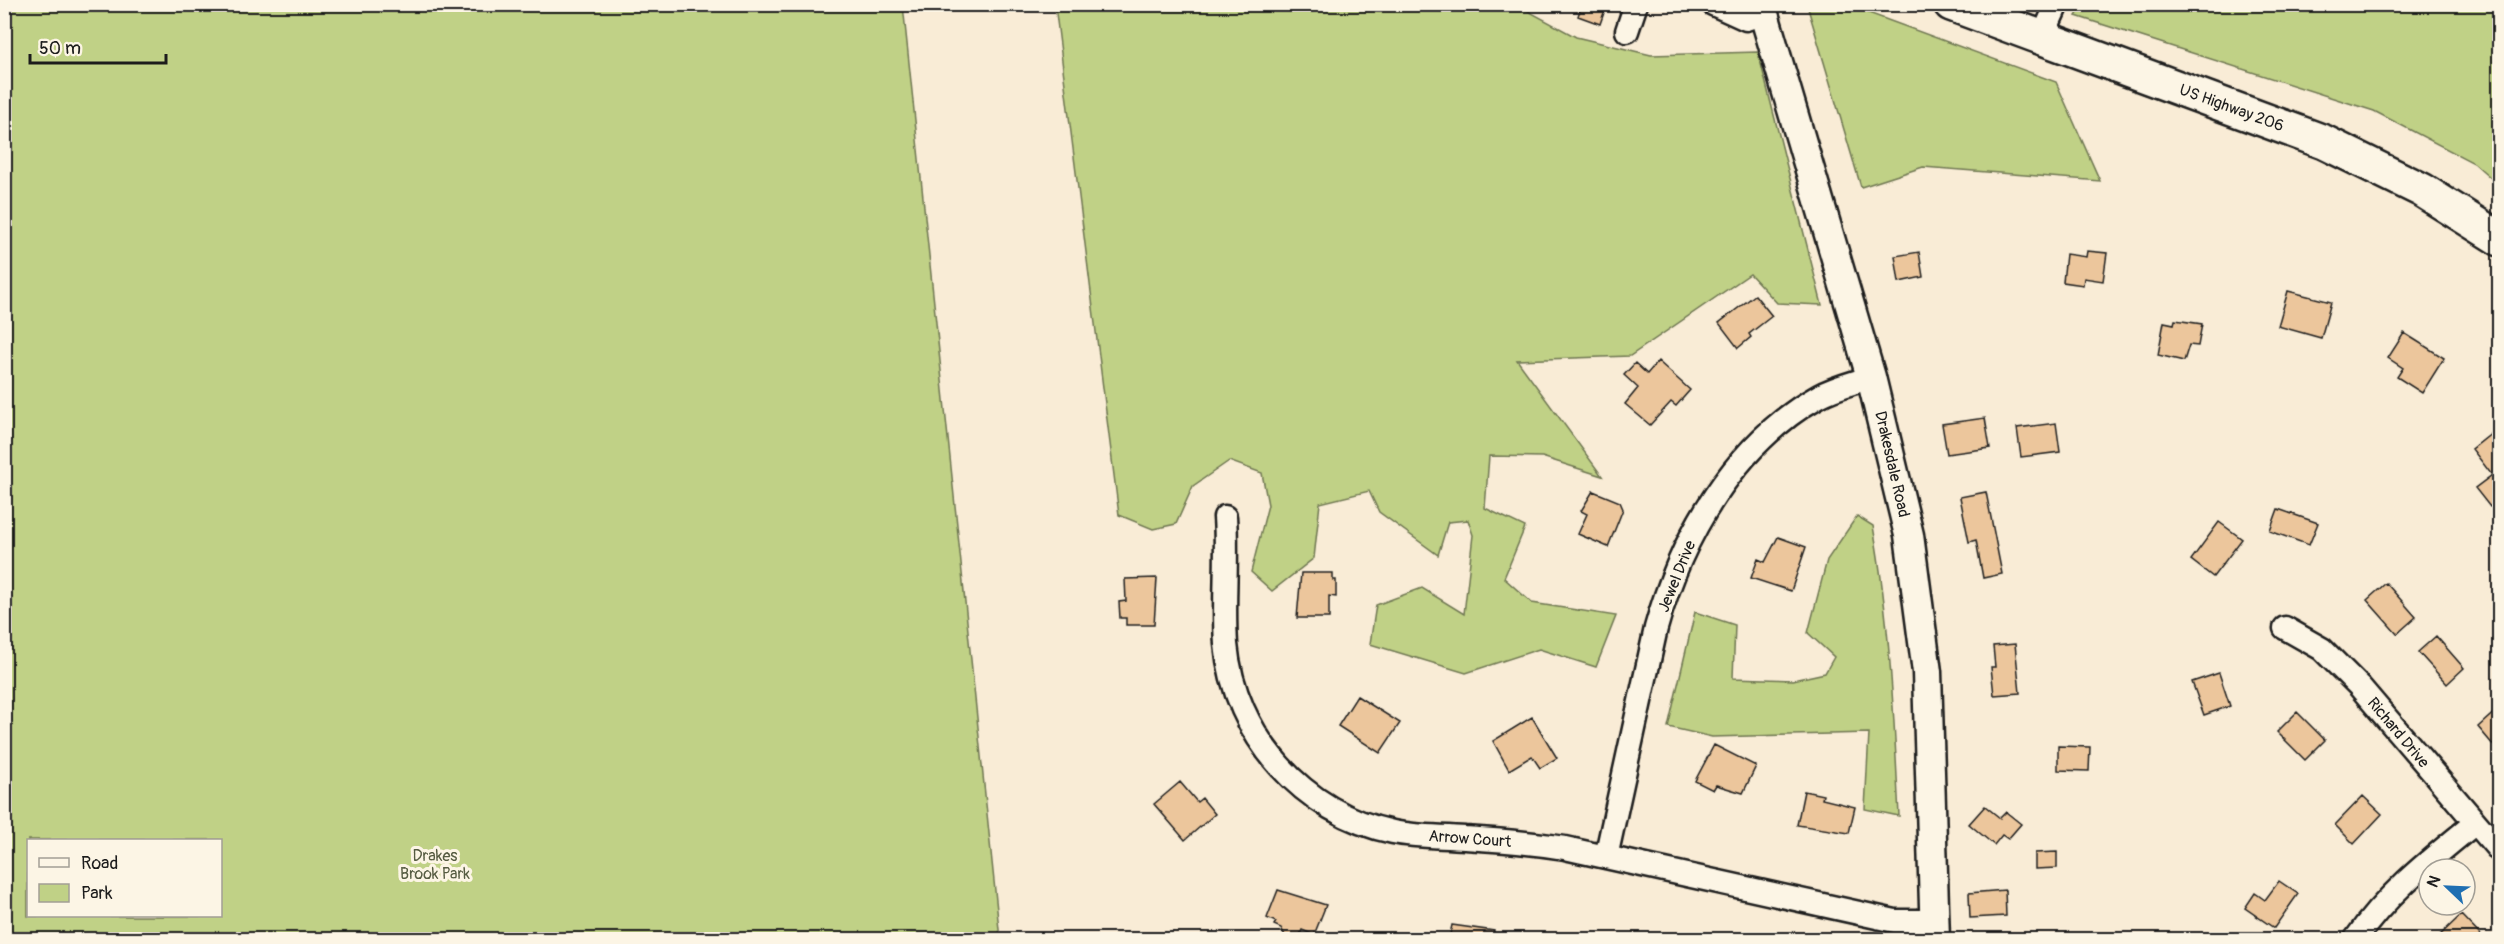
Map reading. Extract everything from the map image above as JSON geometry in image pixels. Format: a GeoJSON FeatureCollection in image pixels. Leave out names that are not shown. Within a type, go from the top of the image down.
{"type":"FeatureCollection","features":[{"type":"Feature","properties":{"kind":"highway","name":"US Highway 206"},"geometry":{"type":"LineString","coordinates":[[1951,4],[2293,130],[2363,159],[2422,190],[2499,239]]}},
{"type":"Feature","properties":{"kind":"main road","name":"Drakesdale Road"},"geometry":{"type":"LineString","coordinates":[[1762,9],[1811,165],[1871,377],[1909,535],[1923,628],[1929,707],[1935,930]]}},
{"type":"Feature","properties":{"kind":"street"},"geometry":{"type":"LineString","coordinates":[[1627,31],[1636,4]]}},
{"type":"Feature","properties":{"kind":"street"},"geometry":{"type":"LineString","coordinates":[[1713,4],[1746,19],[1762,9]]}},
{"type":"Feature","properties":{"kind":"street"},"geometry":{"type":"LineString","coordinates":[[2042,38],[2057,4]]}},
{"type":"Feature","properties":{"kind":"street","name":"Jewel Drive"},"geometry":{"type":"LineString","coordinates":[[1606,857],[1656,628],[1665,596],[1689,540],[1720,488],[1767,435],[1820,395],[1871,377]]}},
{"type":"Feature","properties":{"kind":"street","name":"Arrow Court"},"geometry":{"type":"LineString","coordinates":[[1225,516],[1226,645],[1233,680],[1257,737],[1290,778],[1335,811],[1392,832],[1525,842],[1606,857],[1935,930]]}},
{"type":"Feature","properties":{"kind":"street","name":"Richard Drive"},"geometry":{"type":"LineString","coordinates":[[2285,628],[2322,649],[2360,687],[2499,851]]}},
{"type":"Feature","properties":{"kind":"street"},"geometry":{"type":"LineString","coordinates":[[2355,939],[2377,909],[2401,885],[2475,823]]}},
{"type":"Feature","properties":{"kind":"green space","name":"Drakes Brook Park"},"geometry":{"type":"Polygon","coordinates":[[[5,4],[903,5],[1000,939],[5,939],[5,4]]]}},
{"type":"Feature","properties":{"kind":"green space"},"geometry":{"type":"Polygon","coordinates":[[[2084,4],[2499,5],[2499,185],[2474,163],[2374,111],[2076,16],[2084,4]]]}},
{"type":"Feature","properties":{"kind":"green space"},"geometry":{"type":"Polygon","coordinates":[[[1055,5],[1517,5],[1576,37],[1651,55],[1758,52],[1822,305],[1777,303],[1750,274],[1630,356],[1517,360],[1602,476],[1542,457],[1489,456],[1485,508],[1525,527],[1504,578],[1532,603],[1616,616],[1596,667],[1539,649],[1466,673],[1370,644],[1376,605],[1422,588],[1464,614],[1473,535],[1468,520],[1448,522],[1438,555],[1379,512],[1369,491],[1320,503],[1314,558],[1272,591],[1251,572],[1268,505],[1262,473],[1229,461],[1193,486],[1176,524],[1153,529],[1119,515],[1055,5]]]}},
{"type":"Feature","properties":{"kind":"green space"},"geometry":{"type":"Polygon","coordinates":[[[1807,5],[1847,5],[2056,82],[2100,181],[1923,167],[1861,187],[1807,5]]]}},
{"type":"Feature","properties":{"kind":"green space"},"geometry":{"type":"Polygon","coordinates":[[[1857,516],[1873,526],[1879,562],[1891,670],[1899,816],[1865,809],[1869,733],[1712,737],[1668,727],[1695,612],[1735,625],[1733,678],[1793,680],[1825,673],[1834,657],[1808,633],[1827,560],[1857,516]]]}},
{"type":"Feature","properties":{"kind":"building"},"geometry":{"type":"Polygon","coordinates":[[[1582,4],[1607,4],[1600,24],[1578,16],[1582,4]]]}},
{"type":"Feature","properties":{"kind":"building"},"geometry":{"type":"Polygon","coordinates":[[[2087,251],[2107,253],[2103,281],[2084,278],[2083,285],[2063,282],[2066,254],[2086,257],[2087,251]]]}},
{"type":"Feature","properties":{"kind":"building"},"geometry":{"type":"Polygon","coordinates":[[[1919,252],[1923,277],[1899,282],[1895,256],[1919,252]]]}},
{"type":"Feature","properties":{"kind":"building"},"geometry":{"type":"Polygon","coordinates":[[[2288,291],[2331,302],[2321,338],[2278,326],[2288,291]]]}},
{"type":"Feature","properties":{"kind":"building"},"geometry":{"type":"Polygon","coordinates":[[[1755,295],[1772,316],[1749,334],[1751,337],[1738,348],[1719,323],[1755,295]]]}},
{"type":"Feature","properties":{"kind":"building"},"geometry":{"type":"Polygon","coordinates":[[[2175,320],[2202,324],[2198,346],[2189,345],[2184,361],[2158,355],[2164,322],[2174,324],[2175,320]]]}},
{"type":"Feature","properties":{"kind":"building"},"geometry":{"type":"Polygon","coordinates":[[[2404,333],[2444,358],[2422,393],[2397,377],[2403,368],[2388,358],[2404,333]]]}},
{"type":"Feature","properties":{"kind":"building"},"geometry":{"type":"Polygon","coordinates":[[[1658,361],[1690,390],[1676,406],[1671,402],[1650,425],[1625,404],[1638,388],[1624,375],[1635,363],[1647,374],[1658,361]]]}},
{"type":"Feature","properties":{"kind":"building"},"geometry":{"type":"Polygon","coordinates":[[[1985,418],[1990,448],[1947,454],[1942,424],[1985,418]]]}},
{"type":"Feature","properties":{"kind":"building"},"geometry":{"type":"Polygon","coordinates":[[[2056,423],[2060,452],[2021,457],[2017,428],[2056,423]]]}},
{"type":"Feature","properties":{"kind":"building"},"geometry":{"type":"Polygon","coordinates":[[[2492,433],[2499,442],[2499,500],[2490,507],[2475,488],[2492,475],[2472,449],[2492,433]]]}},
{"type":"Feature","properties":{"kind":"building"},"geometry":{"type":"Polygon","coordinates":[[[1593,491],[1620,502],[1623,509],[1608,547],[1578,534],[1587,514],[1581,511],[1593,491]]]}},
{"type":"Feature","properties":{"kind":"building"},"geometry":{"type":"Polygon","coordinates":[[[1986,492],[2002,574],[1983,578],[1976,540],[1969,542],[1960,497],[1986,492]]]}},
{"type":"Feature","properties":{"kind":"building"},"geometry":{"type":"Polygon","coordinates":[[[2278,509],[2318,523],[2309,545],[2270,531],[2278,509]]]}},
{"type":"Feature","properties":{"kind":"building"},"geometry":{"type":"Polygon","coordinates":[[[2219,522],[2242,539],[2213,577],[2191,560],[2219,522]]]}},
{"type":"Feature","properties":{"kind":"building"},"geometry":{"type":"Polygon","coordinates":[[[1778,537],[1806,547],[1791,591],[1751,578],[1758,559],[1765,562],[1778,537]]]}},
{"type":"Feature","properties":{"kind":"building"},"geometry":{"type":"Polygon","coordinates":[[[1301,573],[1333,573],[1333,580],[1336,580],[1336,597],[1329,596],[1329,618],[1297,618],[1301,573]]]}},
{"type":"Feature","properties":{"kind":"building"},"geometry":{"type":"Polygon","coordinates":[[[1157,578],[1154,625],[1126,625],[1126,618],[1120,618],[1119,602],[1126,601],[1125,579],[1157,578]]]}},
{"type":"Feature","properties":{"kind":"building"},"geometry":{"type":"Polygon","coordinates":[[[2386,583],[2416,617],[2397,634],[2367,600],[2386,583]]]}},
{"type":"Feature","properties":{"kind":"building"},"geometry":{"type":"Polygon","coordinates":[[[2436,636],[2464,668],[2447,684],[2418,652],[2436,636]]]}},
{"type":"Feature","properties":{"kind":"building"},"geometry":{"type":"Polygon","coordinates":[[[2015,644],[2020,693],[1994,695],[1991,667],[1995,667],[1993,646],[2015,644]]]}},
{"type":"Feature","properties":{"kind":"building"},"geometry":{"type":"Polygon","coordinates":[[[2219,673],[2230,706],[2204,715],[2192,682],[2219,673]]]}},
{"type":"Feature","properties":{"kind":"building"},"geometry":{"type":"Polygon","coordinates":[[[1357,696],[1400,723],[1380,753],[1338,726],[1357,696]]]}},
{"type":"Feature","properties":{"kind":"building"},"geometry":{"type":"Polygon","coordinates":[[[2499,708],[2499,752],[2478,727],[2499,708]]]}},
{"type":"Feature","properties":{"kind":"building"},"geometry":{"type":"Polygon","coordinates":[[[2297,712],[2325,740],[2305,760],[2277,732],[2297,712]]]}},
{"type":"Feature","properties":{"kind":"building"},"geometry":{"type":"Polygon","coordinates":[[[1532,717],[1557,758],[1540,768],[1532,756],[1509,770],[1493,741],[1532,717]]]}},
{"type":"Feature","properties":{"kind":"building"},"geometry":{"type":"Polygon","coordinates":[[[1714,745],[1756,766],[1743,793],[1716,785],[1713,790],[1695,781],[1714,745]]]}},
{"type":"Feature","properties":{"kind":"building"},"geometry":{"type":"Polygon","coordinates":[[[2058,746],[2090,747],[2089,771],[2058,770],[2058,746]]]}},
{"type":"Feature","properties":{"kind":"building"},"geometry":{"type":"Polygon","coordinates":[[[1180,782],[1197,802],[1202,798],[1215,814],[1185,840],[1154,804],[1180,782]]]}},
{"type":"Feature","properties":{"kind":"building"},"geometry":{"type":"Polygon","coordinates":[[[1804,791],[1823,795],[1822,799],[1855,807],[1849,833],[1797,825],[1804,791]]]}},
{"type":"Feature","properties":{"kind":"building"},"geometry":{"type":"Polygon","coordinates":[[[2363,796],[2382,814],[2354,844],[2335,825],[2363,796]]]}},
{"type":"Feature","properties":{"kind":"building"},"geometry":{"type":"Polygon","coordinates":[[[1985,806],[2000,818],[2006,812],[2021,824],[2008,839],[2002,835],[1994,845],[1969,824],[1985,806]]]}},
{"type":"Feature","properties":{"kind":"building"},"geometry":{"type":"Polygon","coordinates":[[[2057,852],[2057,868],[2035,869],[2035,853],[2057,852]]]}},
{"type":"Feature","properties":{"kind":"building"},"geometry":{"type":"Polygon","coordinates":[[[2279,881],[2298,894],[2274,928],[2245,908],[2255,893],[2265,900],[2279,881]]]}},
{"type":"Feature","properties":{"kind":"building"},"geometry":{"type":"Polygon","coordinates":[[[1278,890],[1326,905],[1314,935],[1302,930],[1298,939],[1287,939],[1281,928],[1274,925],[1276,922],[1267,918],[1278,890]]]}},
{"type":"Feature","properties":{"kind":"building"},"geometry":{"type":"Polygon","coordinates":[[[2005,890],[2006,916],[1970,918],[1969,893],[2005,890]]]}},
{"type":"Feature","properties":{"kind":"building"},"geometry":{"type":"Polygon","coordinates":[[[2459,917],[2463,917],[2484,939],[2436,939],[2459,917]]]}},
{"type":"Feature","properties":{"kind":"building"},"geometry":{"type":"Polygon","coordinates":[[[1452,925],[1494,931],[1493,939],[1449,939],[1452,925]]]}}]}
